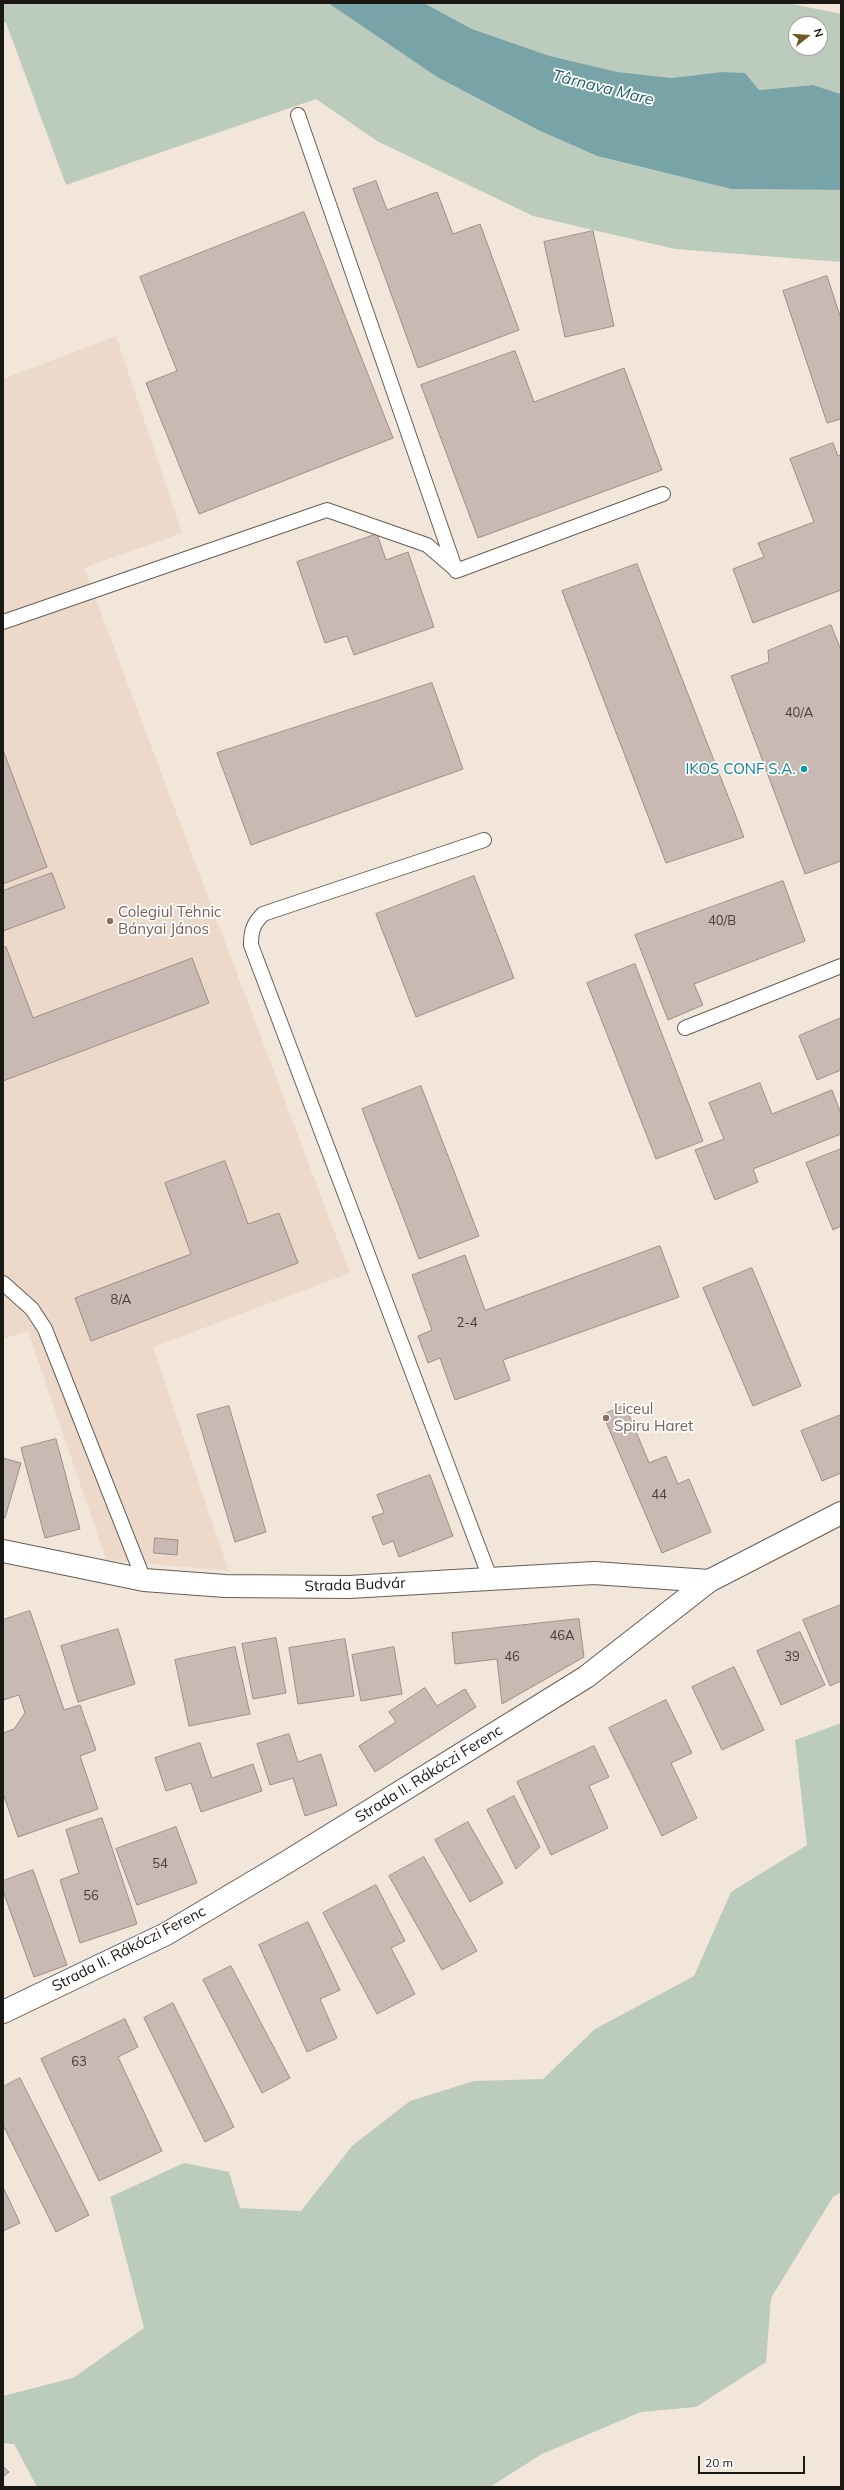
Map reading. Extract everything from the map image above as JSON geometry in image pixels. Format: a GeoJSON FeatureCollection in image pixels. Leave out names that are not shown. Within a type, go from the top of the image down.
{"type":"FeatureCollection","features":[{"type":"Feature","properties":{"kind":"main road","name":"Strada II. Rákóczi Ferenc"},"geometry":{"type":"LineString","coordinates":[[3,2012],[166,1934],[288,1862],[586,1677],[709,1580],[841,1513]]}},
{"type":"Feature","properties":{"kind":"main road","name":"Strada Budvár"},"geometry":{"type":"LineString","coordinates":[[3,1550],[144,1580],[225,1586],[349,1587],[594,1573],[709,1580]]}},
{"type":"Feature","properties":{"kind":"lane"},"geometry":{"type":"LineString","coordinates":[[298,115],[456,570]]}},
{"type":"Feature","properties":{"kind":"lane"},"geometry":{"type":"LineString","coordinates":[[456,570],[663,494]]}},
{"type":"Feature","properties":{"kind":"lane"},"geometry":{"type":"LineString","coordinates":[[3,622],[327,510],[427,545],[456,570]]}},
{"type":"Feature","properties":{"kind":"lane"},"geometry":{"type":"LineString","coordinates":[[484,840],[263,914],[255,922],[251,932],[251,945],[490,1578]]}},
{"type":"Feature","properties":{"kind":"lane"},"geometry":{"type":"LineString","coordinates":[[685,1028],[841,966]]}},
{"type":"Feature","properties":{"kind":"lane"},"geometry":{"type":"LineString","coordinates":[[3,1283],[32,1309],[45,1329],[144,1580]]}},
{"type":"Feature","properties":{"kind":"shaded area","name":"Colegiul Tehnic Bányai János"},"geometry":{"type":"Polygon","coordinates":[[[116,336],[182,533],[84,568],[350,1273],[153,1347],[229,1571],[106,1560],[28,1331],[3,1339],[3,379],[116,336]]]}},
{"type":"Feature","properties":{"kind":"green space"},"geometry":{"type":"Polygon","coordinates":[[[3,3],[328,3],[437,77],[538,130],[597,156],[731,189],[841,190],[841,262],[675,249],[533,216],[377,141],[316,99],[66,185],[6,23],[3,22],[3,3]]]}},
{"type":"Feature","properties":{"kind":"green space"},"geometry":{"type":"Polygon","coordinates":[[[424,3],[788,3],[841,14],[841,94],[813,85],[759,90],[721,72],[672,78],[618,72],[550,56],[472,29],[424,3]]]}},
{"type":"Feature","properties":{"kind":"green space"},"geometry":{"type":"Polygon","coordinates":[[[841,1723],[841,2192],[833,2197],[771,2298],[766,2362],[696,2407],[641,2412],[542,2454],[490,2487],[37,2487],[14,2444],[3,2443],[3,2396],[73,2378],[144,2328],[110,2197],[184,2163],[229,2172],[240,2208],[301,2211],[352,2146],[410,2101],[474,2081],[543,2079],[595,2029],[694,1976],[731,1892],[807,1845],[795,1740],[841,1723]]]}},
{"type":"Feature","properties":{"kind":"water","name":"Târnava Mare"},"geometry":{"type":"Polygon","coordinates":[[[328,3],[424,3],[472,29],[550,56],[618,72],[672,78],[721,72],[745,73],[759,90],[813,85],[841,94],[841,190],[731,189],[597,156],[538,130],[437,77],[328,3]]]}},
{"type":"Feature","properties":{"kind":"building"},"geometry":{"type":"Polygon","coordinates":[[[376,181],[387,210],[437,192],[453,234],[480,224],[519,330],[418,368],[353,189],[376,181]]]}},
{"type":"Feature","properties":{"kind":"building"},"geometry":{"type":"Polygon","coordinates":[[[304,212],[393,438],[199,514],[146,383],[177,371],[140,277],[304,212]]]}},
{"type":"Feature","properties":{"kind":"building"},"geometry":{"type":"Polygon","coordinates":[[[593,231],[614,326],[565,337],[544,242],[593,231]]]}},
{"type":"Feature","properties":{"kind":"building"},"geometry":{"type":"Polygon","coordinates":[[[827,276],[841,319],[841,419],[827,423],[783,291],[827,276]]]}},
{"type":"Feature","properties":{"kind":"building"},"geometry":{"type":"Polygon","coordinates":[[[515,351],[534,402],[624,368],[662,470],[478,538],[421,385],[515,351]]]}},
{"type":"Feature","properties":{"kind":"building"},"geometry":{"type":"Polygon","coordinates":[[[833,443],[838,456],[841,455],[841,590],[753,623],[733,569],[764,557],[758,543],[814,522],[790,459],[833,443]]]}},
{"type":"Feature","properties":{"kind":"building"},"geometry":{"type":"Polygon","coordinates":[[[377,534],[386,560],[408,552],[434,627],[354,655],[347,636],[325,643],[297,562],[377,534]]]}},
{"type":"Feature","properties":{"kind":"building"},"geometry":{"type":"Polygon","coordinates":[[[637,564],[744,837],[666,863],[562,591],[637,564]]]}},
{"type":"Feature","properties":{"kind":"building","name":"IKOS CONF S.A."},"geometry":{"type":"Polygon","coordinates":[[[831,625],[841,650],[841,861],[805,874],[731,676],[769,662],[768,651],[831,625]]]}},
{"type":"Feature","properties":{"kind":"building"},"geometry":{"type":"Polygon","coordinates":[[[432,683],[463,769],[251,845],[217,753],[432,683]]]}},
{"type":"Feature","properties":{"kind":"building"},"geometry":{"type":"Polygon","coordinates":[[[3,750],[47,867],[3,884],[3,750]]]}},
{"type":"Feature","properties":{"kind":"building"},"geometry":{"type":"Polygon","coordinates":[[[52,873],[65,908],[3,931],[3,891],[52,873]]]}},
{"type":"Feature","properties":{"kind":"building"},"geometry":{"type":"Polygon","coordinates":[[[474,876],[514,978],[416,1017],[376,914],[474,876]]]}},
{"type":"Feature","properties":{"kind":"building"},"geometry":{"type":"Polygon","coordinates":[[[783,881],[805,941],[694,984],[703,1005],[668,1020],[635,935],[783,881]]]}},
{"type":"Feature","properties":{"kind":"building"},"geometry":{"type":"Polygon","coordinates":[[[6,947],[33,1018],[192,958],[209,1003],[3,1081],[3,948],[6,947]]]}},
{"type":"Feature","properties":{"kind":"building"},"geometry":{"type":"Polygon","coordinates":[[[635,964],[703,1141],[656,1159],[587,983],[635,964]]]}},
{"type":"Feature","properties":{"kind":"building"},"geometry":{"type":"Polygon","coordinates":[[[841,1018],[841,1070],[817,1080],[799,1036],[841,1018]]]}},
{"type":"Feature","properties":{"kind":"building"},"geometry":{"type":"Polygon","coordinates":[[[760,1083],[772,1114],[832,1090],[841,1114],[841,1134],[753,1169],[758,1182],[715,1200],[695,1150],[724,1139],[709,1103],[760,1083]]]}},
{"type":"Feature","properties":{"kind":"building"},"geometry":{"type":"Polygon","coordinates":[[[421,1086],[479,1236],[419,1259],[362,1109],[421,1086]]]}},
{"type":"Feature","properties":{"kind":"building"},"geometry":{"type":"Polygon","coordinates":[[[841,1149],[841,1226],[833,1230],[806,1163],[841,1149]]]}},
{"type":"Feature","properties":{"kind":"building"},"geometry":{"type":"Polygon","coordinates":[[[225,1161],[248,1224],[279,1213],[298,1263],[91,1341],[75,1298],[191,1254],[165,1183],[225,1161]]]}},
{"type":"Feature","properties":{"kind":"building"},"geometry":{"type":"Polygon","coordinates":[[[660,1246],[679,1297],[503,1360],[510,1380],[455,1400],[440,1358],[428,1363],[418,1336],[432,1330],[412,1275],[465,1255],[485,1310],[660,1246]]]}},
{"type":"Feature","properties":{"kind":"building"},"geometry":{"type":"Polygon","coordinates":[[[752,1268],[801,1386],[753,1406],[703,1288],[752,1268]]]}},
{"type":"Feature","properties":{"kind":"building"},"geometry":{"type":"Polygon","coordinates":[[[625,1405],[649,1463],[666,1456],[678,1484],[689,1479],[711,1532],[662,1553],[603,1415],[625,1405]]]}},
{"type":"Feature","properties":{"kind":"building"},"geometry":{"type":"Polygon","coordinates":[[[229,1406],[266,1532],[235,1542],[197,1415],[229,1406]]]}},
{"type":"Feature","properties":{"kind":"building"},"geometry":{"type":"Polygon","coordinates":[[[841,1415],[841,1473],[822,1481],[801,1431],[841,1415]]]}},
{"type":"Feature","properties":{"kind":"building"},"geometry":{"type":"Polygon","coordinates":[[[56,1439],[80,1529],[45,1538],[21,1448],[56,1439]]]}},
{"type":"Feature","properties":{"kind":"building"},"geometry":{"type":"Polygon","coordinates":[[[3,1458],[21,1463],[5,1518],[3,1518],[3,1458]]]}},
{"type":"Feature","properties":{"kind":"building"},"geometry":{"type":"Polygon","coordinates":[[[430,1475],[453,1536],[399,1557],[393,1541],[383,1545],[372,1517],[384,1513],[377,1495],[430,1475]]]}},
{"type":"Feature","properties":{"kind":"building"},"geometry":{"type":"Polygon","coordinates":[[[155,1538],[178,1540],[177,1555],[154,1553],[155,1538]]]}},
{"type":"Feature","properties":{"kind":"building"},"geometry":{"type":"Polygon","coordinates":[[[841,1605],[841,1681],[830,1686],[803,1620],[841,1605]]]}},
{"type":"Feature","properties":{"kind":"building"},"geometry":{"type":"Polygon","coordinates":[[[30,1611],[64,1710],[80,1705],[96,1750],[80,1756],[98,1809],[18,1837],[3,1793],[3,1733],[14,1729],[25,1713],[19,1695],[3,1700],[3,1620],[30,1611]]]}},
{"type":"Feature","properties":{"kind":"building"},"geometry":{"type":"Polygon","coordinates":[[[579,1619],[584,1657],[502,1704],[497,1659],[455,1664],[452,1633],[579,1619]]]}},
{"type":"Feature","properties":{"kind":"building"},"geometry":{"type":"Polygon","coordinates":[[[118,1629],[135,1684],[78,1702],[61,1646],[118,1629]]]}},
{"type":"Feature","properties":{"kind":"building"},"geometry":{"type":"Polygon","coordinates":[[[800,1632],[825,1685],[781,1705],[757,1651],[800,1632]]]}},
{"type":"Feature","properties":{"kind":"building"},"geometry":{"type":"Polygon","coordinates":[[[276,1638],[286,1693],[253,1699],[242,1644],[276,1638]]]}},
{"type":"Feature","properties":{"kind":"building"},"geometry":{"type":"Polygon","coordinates":[[[345,1639],[354,1696],[298,1704],[289,1648],[345,1639]]]}},
{"type":"Feature","properties":{"kind":"building"},"geometry":{"type":"Polygon","coordinates":[[[235,1647],[250,1714],[189,1726],[175,1660],[235,1647]]]}},
{"type":"Feature","properties":{"kind":"building"},"geometry":{"type":"Polygon","coordinates":[[[394,1647],[402,1694],[361,1701],[352,1655],[394,1647]]]}},
{"type":"Feature","properties":{"kind":"building"},"geometry":{"type":"Polygon","coordinates":[[[734,1667],[764,1730],[722,1750],[692,1687],[734,1667]]]}},
{"type":"Feature","properties":{"kind":"building"},"geometry":{"type":"Polygon","coordinates":[[[425,1688],[437,1706],[465,1689],[476,1707],[375,1772],[359,1746],[396,1722],[389,1712],[425,1688]]]}},
{"type":"Feature","properties":{"kind":"building"},"geometry":{"type":"Polygon","coordinates":[[[666,1700],[692,1753],[671,1763],[697,1818],[662,1836],[609,1728],[666,1700]]]}},
{"type":"Feature","properties":{"kind":"building"},"geometry":{"type":"Polygon","coordinates":[[[289,1734],[298,1762],[321,1754],[337,1805],[305,1816],[293,1778],[270,1785],[257,1744],[289,1734]]]}},
{"type":"Feature","properties":{"kind":"building"},"geometry":{"type":"Polygon","coordinates":[[[200,1743],[212,1778],[253,1764],[262,1791],[201,1812],[191,1783],[166,1791],[155,1758],[200,1743]]]}},
{"type":"Feature","properties":{"kind":"building"},"geometry":{"type":"Polygon","coordinates":[[[594,1746],[609,1777],[589,1786],[608,1828],[551,1855],[517,1782],[594,1746]]]}},
{"type":"Feature","properties":{"kind":"building"},"geometry":{"type":"Polygon","coordinates":[[[514,1796],[540,1847],[516,1869],[487,1810],[514,1796]]]}},
{"type":"Feature","properties":{"kind":"building"},"geometry":{"type":"Polygon","coordinates":[[[102,1818],[137,1924],[80,1943],[60,1880],[79,1873],[66,1830],[102,1818]]]}},
{"type":"Feature","properties":{"kind":"building"},"geometry":{"type":"Polygon","coordinates":[[[468,1822],[503,1883],[470,1902],[435,1840],[468,1822]]]}},
{"type":"Feature","properties":{"kind":"building"},"geometry":{"type":"Polygon","coordinates":[[[176,1827],[197,1883],[137,1905],[116,1849],[176,1827]]]}},
{"type":"Feature","properties":{"kind":"building"},"geometry":{"type":"Polygon","coordinates":[[[424,1857],[477,1951],[442,1970],[389,1876],[424,1857]]]}},
{"type":"Feature","properties":{"kind":"building"},"geometry":{"type":"Polygon","coordinates":[[[33,1870],[67,1965],[34,1977],[3,1891],[3,1881],[33,1870]]]}},
{"type":"Feature","properties":{"kind":"building"},"geometry":{"type":"Polygon","coordinates":[[[376,1885],[405,1941],[391,1948],[415,1994],[377,2014],[323,1913],[376,1885]]]}},
{"type":"Feature","properties":{"kind":"building"},"geometry":{"type":"Polygon","coordinates":[[[308,1922],[340,1990],[320,1999],[337,2038],[307,2052],[259,1945],[308,1922]]]}},
{"type":"Feature","properties":{"kind":"building"},"geometry":{"type":"Polygon","coordinates":[[[231,1966],[290,2078],[262,2093],[203,1980],[231,1966]]]}},
{"type":"Feature","properties":{"kind":"building"},"geometry":{"type":"Polygon","coordinates":[[[173,2003],[234,2127],[205,2142],[144,2018],[173,2003]]]}},
{"type":"Feature","properties":{"kind":"building"},"geometry":{"type":"Polygon","coordinates":[[[125,2019],[138,2047],[118,2057],[162,2151],[99,2181],[41,2059],[125,2019]]]}},
{"type":"Feature","properties":{"kind":"building"},"geometry":{"type":"Polygon","coordinates":[[[20,2078],[89,2215],[56,2232],[3,2125],[3,2087],[20,2078]]]}},
{"type":"Feature","properties":{"kind":"building"},"geometry":{"type":"Polygon","coordinates":[[[3,2187],[20,2223],[3,2231],[3,2187]]]}},
{"type":"Feature","properties":{"kind":"building"},"geometry":{"type":"Polygon","coordinates":[[[3,2466],[9,2472],[3,2477],[3,2466]]]}},
{"type":"Feature","properties":{"kind":"place","name":"IKOS CONF S.A."},"geometry":{"type":"Point","coordinates":[804,769]}},
{"type":"Feature","properties":{"kind":"place","name":"Colegiul Tehnic Bányai János"},"geometry":{"type":"Point","coordinates":[110,921]}},
{"type":"Feature","properties":{"kind":"place","name":"Liceul Spiru Haret"},"geometry":{"type":"Point","coordinates":[606,1418]}}]}
